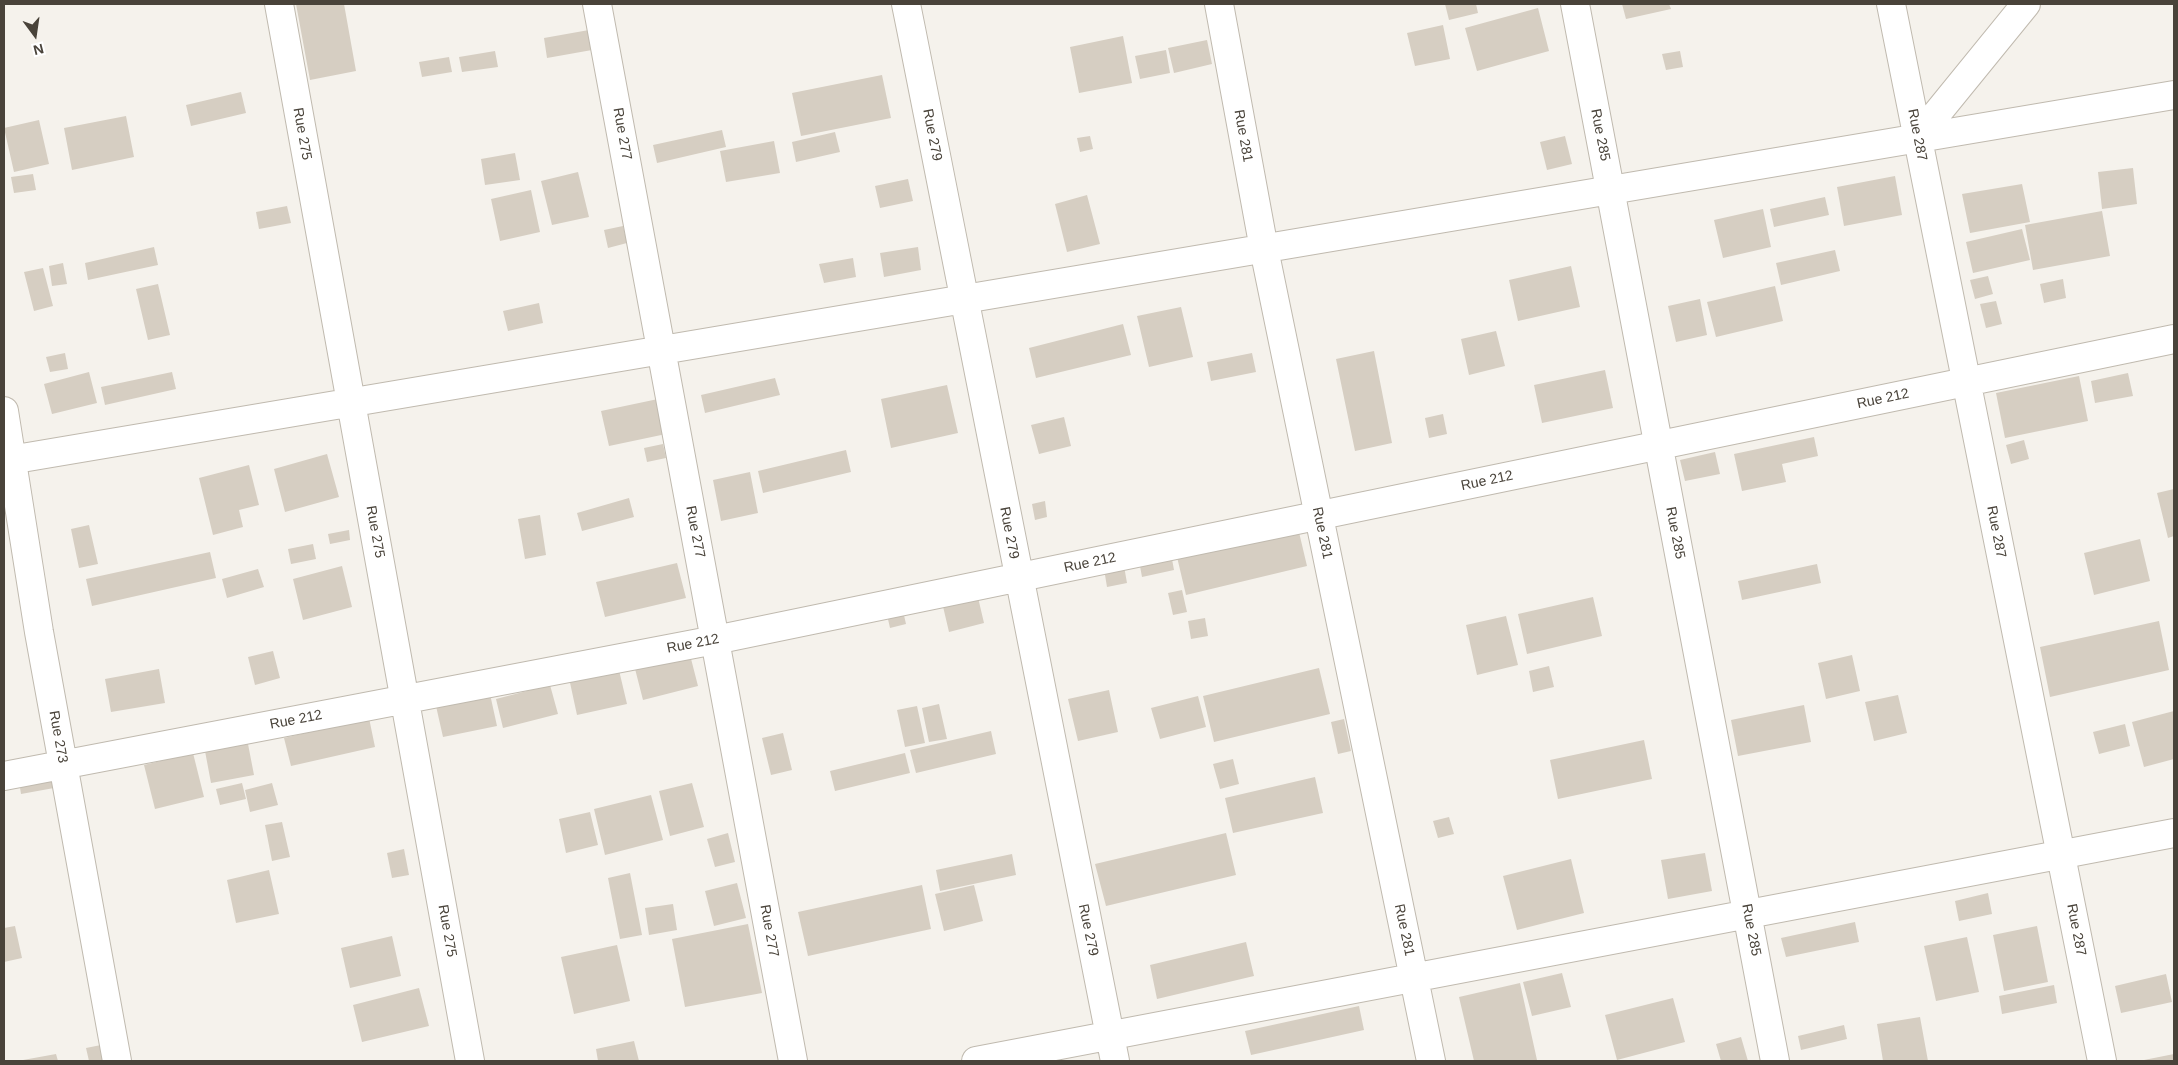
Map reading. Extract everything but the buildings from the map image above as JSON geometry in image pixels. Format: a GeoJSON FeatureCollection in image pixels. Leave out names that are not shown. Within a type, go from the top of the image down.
{"type":"FeatureCollection","features":[{"type":"Feature","properties":{"kind":"street","name":"Rue 275"},"geometry":{"type":"LineString","coordinates":[[279,4],[470,1061]]}},
{"type":"Feature","properties":{"kind":"street","name":"Rue 277"},"geometry":{"type":"LineString","coordinates":[[598,4],[793,1061]]}},
{"type":"Feature","properties":{"kind":"street","name":"Rue 279"},"geometry":{"type":"LineString","coordinates":[[906,4],[1112,1049]]}},
{"type":"Feature","properties":{"kind":"street","name":"Rue 281"},"geometry":{"type":"LineString","coordinates":[[1219,4],[1264,249],[1431,1061]]}},
{"type":"Feature","properties":{"kind":"street","name":"Rue 285"},"geometry":{"type":"LineString","coordinates":[[1575,4],[1775,1061]]}},
{"type":"Feature","properties":{"kind":"street","name":"Rue 287"},"geometry":{"type":"LineString","coordinates":[[1891,4],[2102,1061]]}},
{"type":"Feature","properties":{"kind":"street"},"geometry":{"type":"LineString","coordinates":[[1917,138],[2026,4]]}},
{"type":"Feature","properties":{"kind":"street"},"geometry":{"type":"LineString","coordinates":[[8,461],[2174,95]]}},
{"type":"Feature","properties":{"kind":"street","name":"Rue 212"},"geometry":{"type":"LineString","coordinates":[[4,776],[715,640],[2174,339]]}},
{"type":"Feature","properties":{"kind":"street","name":"Rue 273"},"geometry":{"type":"LineString","coordinates":[[4,412],[8,461],[117,1061]]}},
{"type":"Feature","properties":{"kind":"street"},"geometry":{"type":"LineString","coordinates":[[976,1061],[1112,1049],[1414,978],[2174,833]]}}]}
